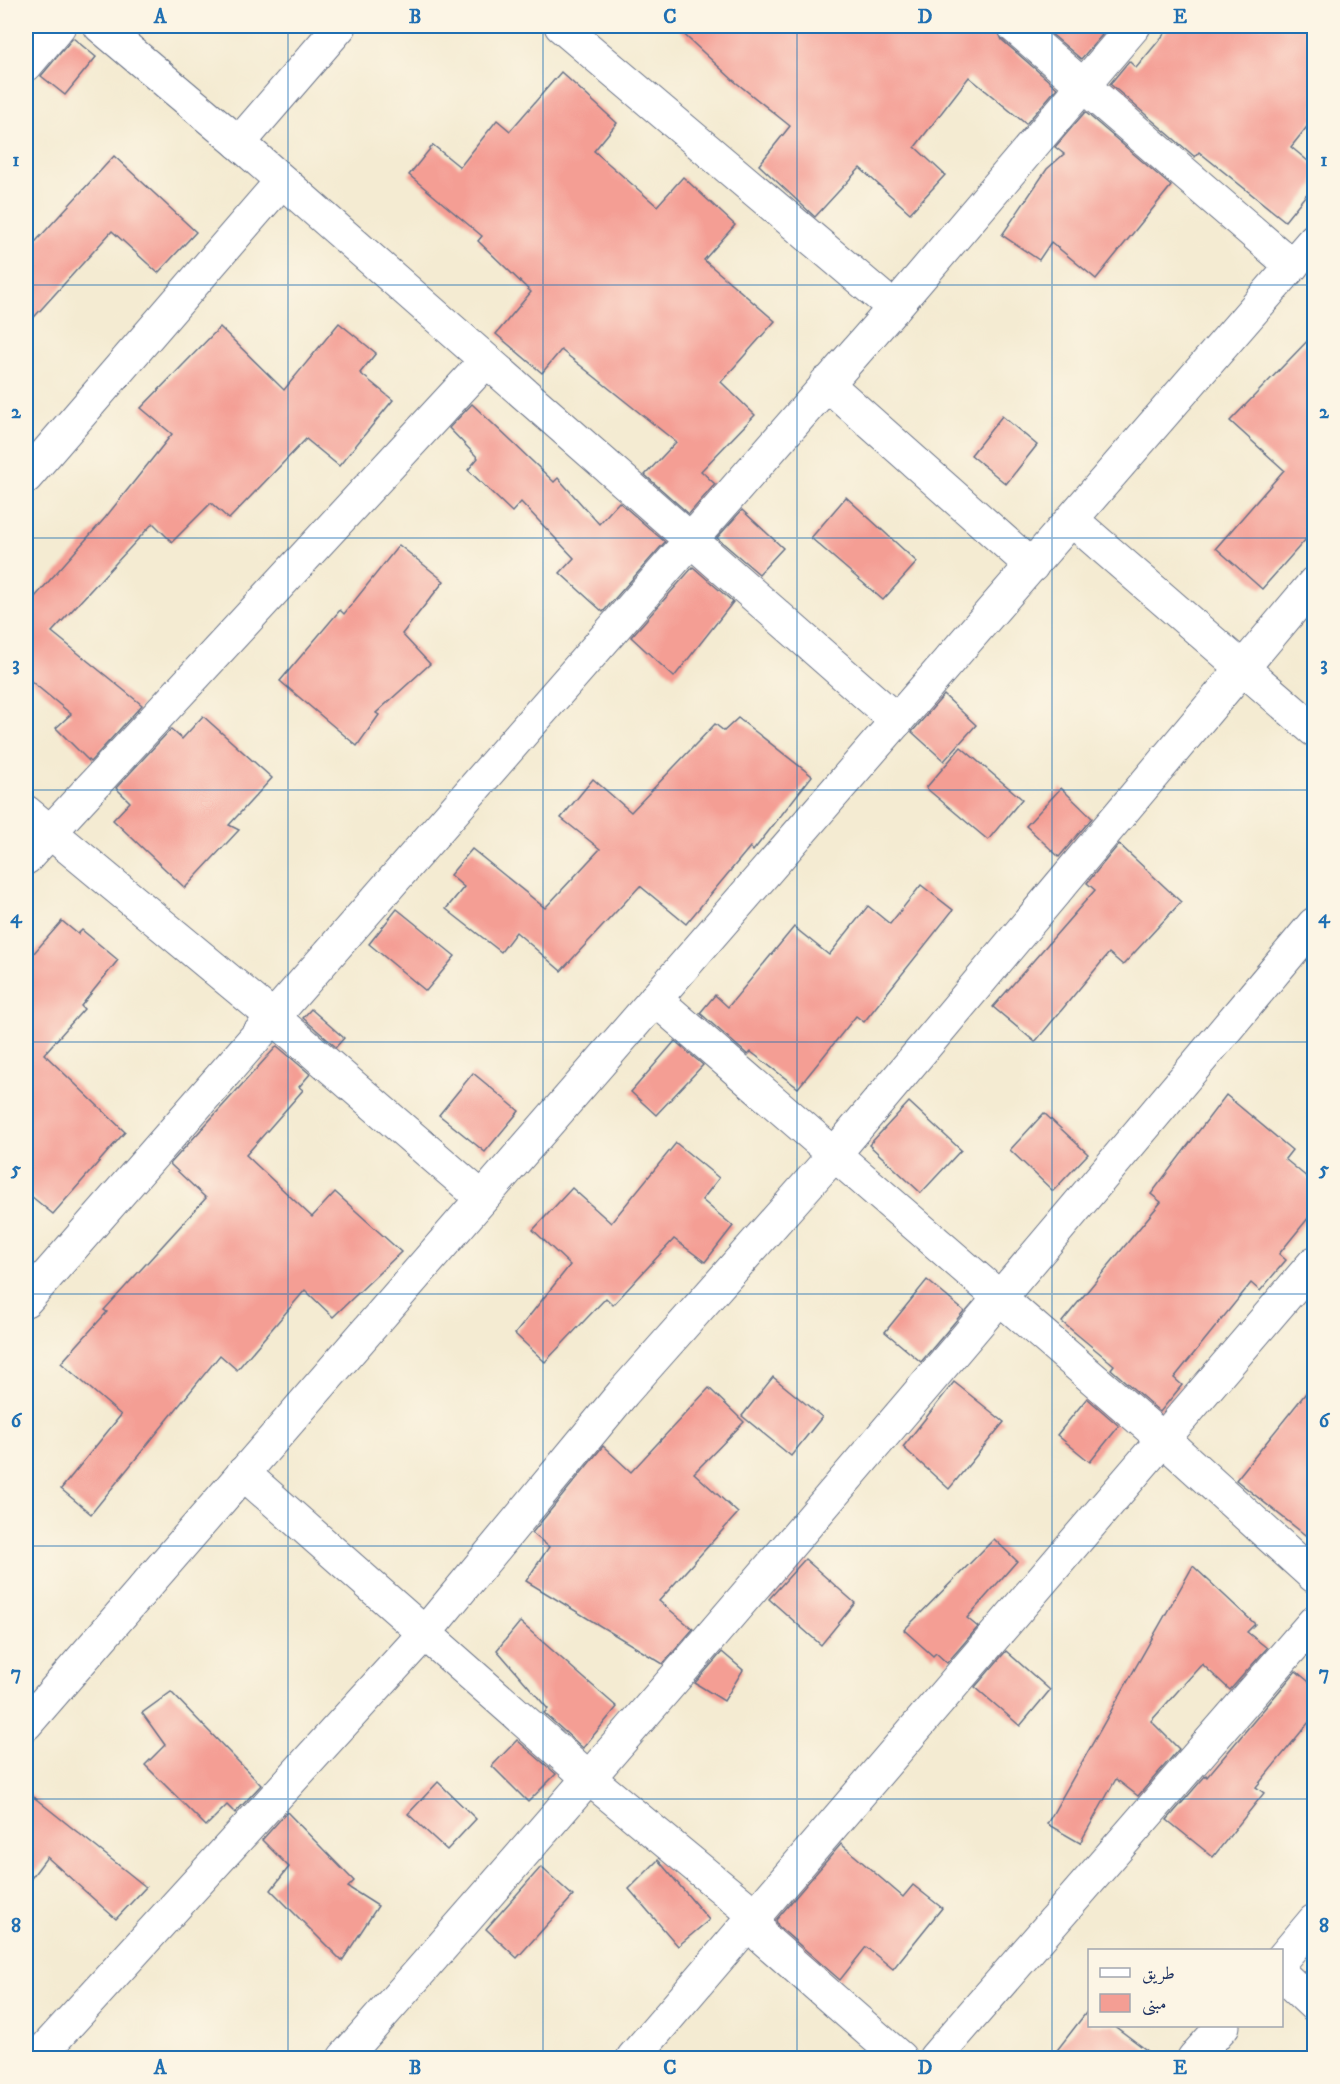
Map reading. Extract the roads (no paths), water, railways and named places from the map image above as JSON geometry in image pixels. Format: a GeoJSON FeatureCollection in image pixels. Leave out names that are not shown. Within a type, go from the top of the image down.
{"type":"FeatureCollection","features":[{"type":"Feature","properties":{"kind":"street"},"geometry":{"type":"LineString","coordinates":[[26,64],[59,26]]}},
{"type":"Feature","properties":{"kind":"street"},"geometry":{"type":"LineString","coordinates":[[100,26],[238,143],[690,542],[897,721]]}},
{"type":"Feature","properties":{"kind":"street"},"geometry":{"type":"LineString","coordinates":[[238,143],[340,26]]}},
{"type":"Feature","properties":{"kind":"street"},"geometry":{"type":"LineString","coordinates":[[561,26],[894,308]]}},
{"type":"Feature","properties":{"kind":"street"},"geometry":{"type":"LineString","coordinates":[[1014,26],[1293,266]]}},
{"type":"Feature","properties":{"kind":"street"},"geometry":{"type":"LineString","coordinates":[[26,1300],[894,308],[1134,26]]}},
{"type":"Feature","properties":{"kind":"street"},"geometry":{"type":"LineString","coordinates":[[26,477],[281,182]]}},
{"type":"Feature","properties":{"kind":"street"},"geometry":{"type":"LineString","coordinates":[[30,1711],[243,1473],[1314,240]]}},
{"type":"Feature","properties":{"kind":"street"},"geometry":{"type":"LineString","coordinates":[[26,858],[37,822],[486,361]]}},
{"type":"Feature","properties":{"kind":"street"},"geometry":{"type":"LineString","coordinates":[[826,383],[1032,566]]}},
{"type":"Feature","properties":{"kind":"street"},"geometry":{"type":"LineString","coordinates":[[1072,520],[1314,730]]}},
{"type":"Feature","properties":{"kind":"street"},"geometry":{"type":"LineString","coordinates":[[37,2058],[424,1634],[623,1393],[833,1156],[1314,583]]}},
{"type":"Feature","properties":{"kind":"street"},"geometry":{"type":"LineString","coordinates":[[37,822],[273,1017],[482,1198]]}},
{"type":"Feature","properties":{"kind":"street"},"geometry":{"type":"LineString","coordinates":[[344,2058],[590,1779],[1000,1300],[1314,924]]}},
{"type":"Feature","properties":{"kind":"street"},"geometry":{"type":"LineString","coordinates":[[655,999],[833,1156],[1164,1440],[1314,1576]]}},
{"type":"Feature","properties":{"kind":"street"},"geometry":{"type":"LineString","coordinates":[[633,2058],[1314,1263]]}},
{"type":"Feature","properties":{"kind":"street"},"geometry":{"type":"LineString","coordinates":[[243,1473],[590,1779],[754,1915],[762,1937],[900,2058]]}},
{"type":"Feature","properties":{"kind":"street"},"geometry":{"type":"LineString","coordinates":[[935,2058],[1314,1622]]}},
{"type":"Feature","properties":{"kind":"street"},"geometry":{"type":"LineString","coordinates":[[1283,1957],[1314,1921]]}},
{"type":"Feature","properties":{"kind":"street"},"geometry":{"type":"LineString","coordinates":[[1283,1977],[1314,2005]]}},
{"type":"Feature","properties":{"kind":"street"},"geometry":{"type":"LineString","coordinates":[[1194,2058],[1221,2027]]}}]}
